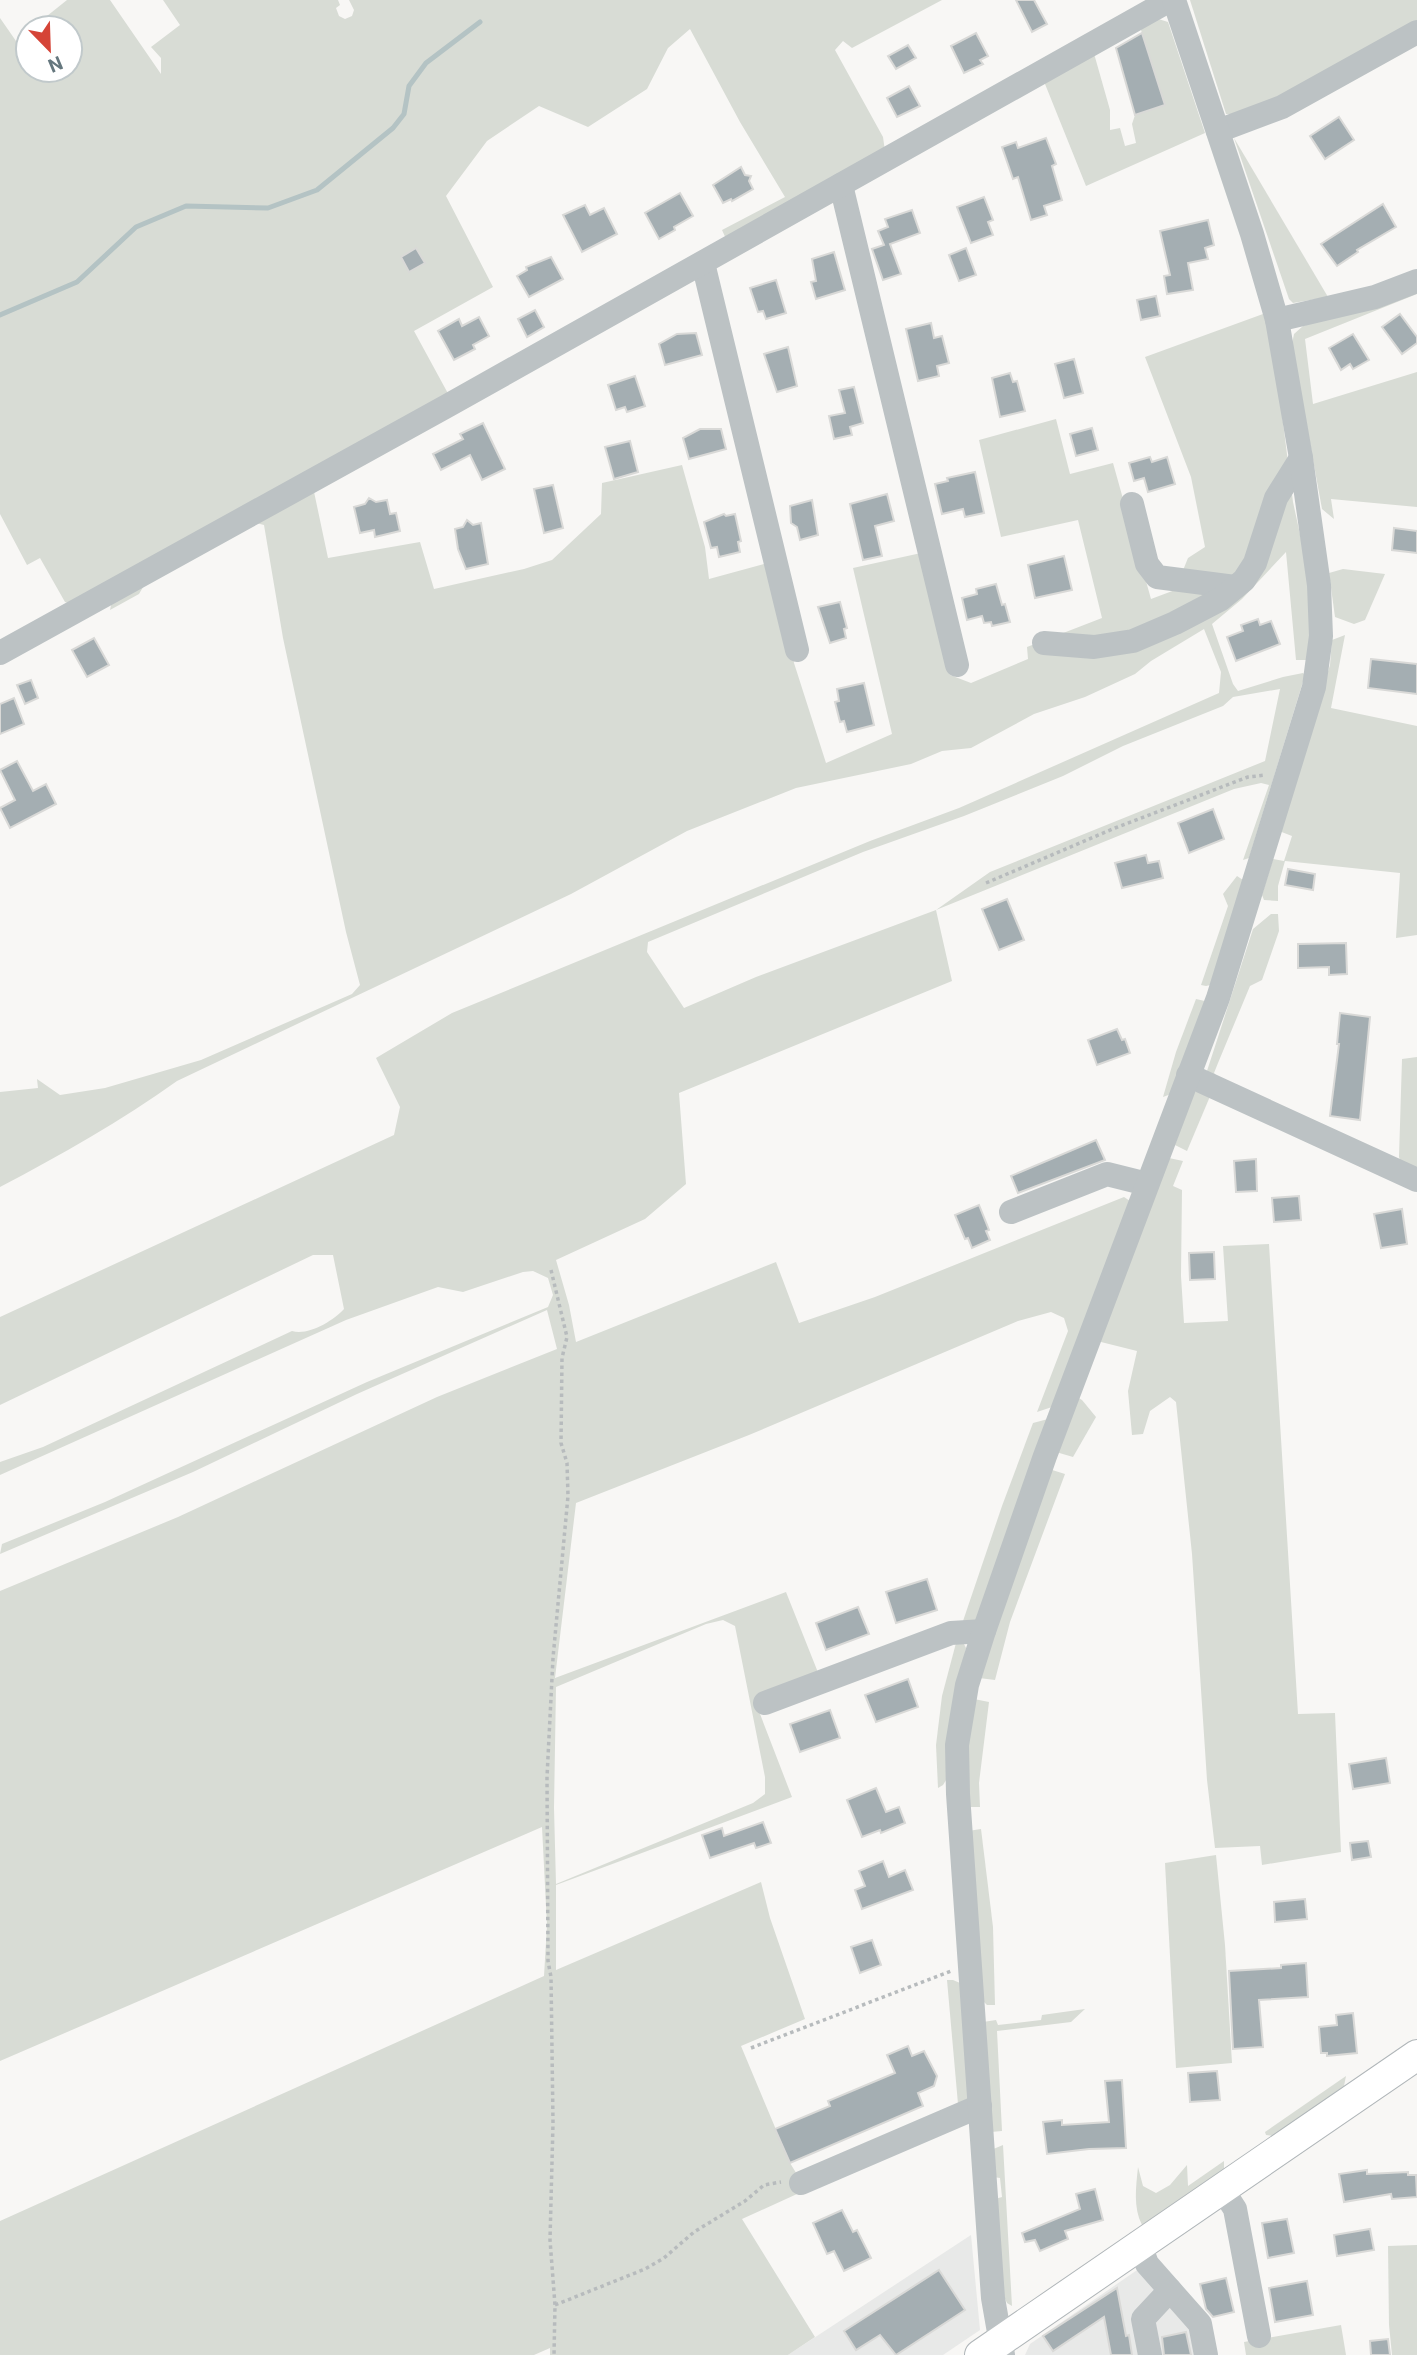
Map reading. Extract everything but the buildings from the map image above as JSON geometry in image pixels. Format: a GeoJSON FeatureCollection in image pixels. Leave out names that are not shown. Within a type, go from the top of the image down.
{"type":"FeatureCollection","features":[{"type":"Feature","properties":{"kind":"main road"},"geometry":{"type":"LineString","coordinates":[[999,2352],[1140,2245],[1417,2054]]}},
{"type":"Feature","properties":{"kind":"street"},"geometry":{"type":"LineString","coordinates":[[0,653],[1172,0],[1266,277],[1277,320],[1301,458],[1319,585],[1321,636],[1314,687],[1218,998],[1045,1456],[967,1685],[957,1745],[958,1794],[999,2352]]}},
{"type":"Feature","properties":{"kind":"street"},"geometry":{"type":"LineString","coordinates":[[1218,131],[1282,107],[1417,33]]}},
{"type":"Feature","properties":{"kind":"street"},"geometry":{"type":"LineString","coordinates":[[841,185],[957,665]]}},
{"type":"Feature","properties":{"kind":"street"},"geometry":{"type":"LineString","coordinates":[[702,262],[797,650]]}},
{"type":"Feature","properties":{"kind":"street"},"geometry":{"type":"LineString","coordinates":[[1277,320],[1375,297],[1417,281]]}},
{"type":"Feature","properties":{"kind":"street"},"geometry":{"type":"LineString","coordinates":[[1044,643],[1094,647],[1133,641],[1175,624],[1221,599],[1244,580],[1255,563],[1276,498],[1301,458]]}},
{"type":"Feature","properties":{"kind":"street"},"geometry":{"type":"LineString","coordinates":[[1132,504],[1147,564],[1157,577],[1235,587]]}},
{"type":"Feature","properties":{"kind":"street"},"geometry":{"type":"LineString","coordinates":[[1188,1075],[1417,1180]]}},
{"type":"Feature","properties":{"kind":"street"},"geometry":{"type":"LineString","coordinates":[[1011,1212],[1107,1174],[1147,1184]]}},
{"type":"Feature","properties":{"kind":"street"},"geometry":{"type":"LineString","coordinates":[[765,1703],[951,1633],[984,1630]]}},
{"type":"Feature","properties":{"kind":"street"},"geometry":{"type":"LineString","coordinates":[[801,2183],[980,2106]]}},
{"type":"Feature","properties":{"kind":"street"},"geometry":{"type":"LineString","coordinates":[[1222,2189],[1235,2209],[1259,2336]]}},
{"type":"Feature","properties":{"kind":"street"},"geometry":{"type":"LineString","coordinates":[[1140,2245],[1147,2264],[1200,2324],[1206,2355]]}},
{"type":"Feature","properties":{"kind":"street"},"geometry":{"type":"LineString","coordinates":[[1150,2355],[1143,2319],[1170,2290]]}},
{"type":"Feature","properties":{"kind":"path"},"geometry":{"type":"LineString","coordinates":[[986,883],[1115,828],[1248,777],[1264,774],[1285,780]]}},
{"type":"Feature","properties":{"kind":"path"},"geometry":{"type":"LineString","coordinates":[[551,1270],[568,1336],[562,1358],[561,1443],[567,1463],[568,1496],[553,1658],[547,1777],[548,1961],[551,1977],[553,2123],[550,2240],[555,2305],[554,2355]]}},
{"type":"Feature","properties":{"kind":"path"},"geometry":{"type":"LineString","coordinates":[[751,2048],[948,1971],[971,1971]]}},
{"type":"Feature","properties":{"kind":"path"},"geometry":{"type":"LineString","coordinates":[[555,2305],[645,2269],[664,2258],[694,2232],[745,2201],[764,2185],[774,2181],[801,2183]]}},
{"type":"Feature","properties":{"kind":"shaded area"},"geometry":{"type":"Polygon","coordinates":[[[67,0],[110,0],[161,74],[161,58],[151,47],[180,25],[163,0],[338,0],[340,5],[336,8],[339,16],[345,19],[352,16],[354,10],[349,0],[942,0],[852,48],[843,41],[835,50],[883,137],[885,151],[727,241],[722,230],[785,197],[740,122],[690,29],[668,48],[647,89],[588,127],[539,106],[487,141],[446,196],[493,287],[414,331],[451,399],[75,605],[65,602],[40,558],[27,565],[0,514],[0,18],[14,38],[14,84],[84,84],[84,14],[50,14],[67,0]]]}},
{"type":"Feature","properties":{"kind":"shaded area"},"geometry":{"type":"Polygon","coordinates":[[[1190,0],[1417,0],[1417,24],[1248,115],[1226,114],[1190,0]]]}},
{"type":"Feature","properties":{"kind":"shaded area"},"geometry":{"type":"Polygon","coordinates":[[[1152,17],[1168,22],[1205,133],[1086,186],[1043,79],[1093,50],[1110,110],[1110,130],[1120,128],[1125,146],[1136,143],[1132,124],[1135,115],[1165,105],[1141,30],[1152,17]]]}},
{"type":"Feature","properties":{"kind":"shaded area"},"geometry":{"type":"Polygon","coordinates":[[[1234,138],[1328,297],[1293,303],[1289,299],[1234,138]]]}},
{"type":"Feature","properties":{"kind":"shaded area"},"geometry":{"type":"Polygon","coordinates":[[[1417,288],[1417,294],[1305,339],[1313,404],[1417,372],[1417,507],[1331,499],[1334,519],[1322,509],[1292,344],[1294,334],[1303,326],[1417,288]]]}},
{"type":"Feature","properties":{"kind":"shaded area"},"geometry":{"type":"Polygon","coordinates":[[[1263,314],[1273,343],[1293,502],[1311,585],[1313,624],[1306,660],[1296,660],[1286,552],[1242,599],[1212,624],[1233,684],[1238,691],[1283,677],[1303,673],[1305,675],[1249,858],[1243,860],[1269,785],[1261,783],[1234,789],[936,910],[952,981],[679,1093],[686,1184],[645,1219],[556,1260],[576,1342],[776,1262],[799,1323],[875,1297],[1124,1197],[1130,1201],[1052,1407],[1037,1412],[1068,1331],[1064,1318],[1051,1312],[1018,1321],[749,1435],[576,1503],[555,1678],[786,1592],[819,1675],[755,1701],[792,1797],[556,1885],[556,1970],[761,1882],[770,1918],[805,2019],[741,2046],[790,2163],[798,2176],[797,2194],[742,2219],[815,2337],[788,2355],[550,2355],[550,2348],[534,2355],[0,2355],[0,2221],[544,1976],[547,1925],[542,1827],[0,2061],[0,1591],[178,1517],[437,1397],[557,1349],[547,1310],[357,1394],[193,1472],[0,1554],[2,1544],[105,1502],[367,1382],[548,1307],[553,1295],[548,1278],[533,1271],[463,1292],[438,1287],[346,1320],[0,1475],[0,1462],[43,1447],[292,1331],[305,1331],[320,1326],[344,1309],[333,1255],[313,1255],[0,1405],[0,1317],[394,1135],[400,1107],[376,1058],[452,1013],[870,841],[959,808],[1219,693],[1221,672],[1204,629],[1151,661],[1135,674],[1085,697],[1034,714],[971,748],[942,751],[911,764],[796,788],[687,831],[571,894],[177,1081],[90,1137],[0,1187],[0,1092],[38,1088],[37,1079],[60,1095],[105,1088],[201,1060],[352,994],[360,985],[346,932],[283,638],[264,525],[256,523],[146,582],[139,594],[110,610],[112,601],[313,487],[328,558],[420,542],[434,589],[524,569],[552,560],[601,514],[602,483],[682,465],[705,547],[709,579],[771,562],[794,663],[826,763],[892,734],[853,568],[921,553],[950,675],[971,683],[1028,659],[1027,647],[1102,618],[1078,520],[1001,537],[979,440],[1056,419],[1070,474],[1113,463],[1151,599],[1175,590],[1188,558],[1205,547],[1191,477],[1145,357],[1263,314]],[[1280,689],[1233,697],[1223,706],[1123,746],[1063,776],[964,816],[863,852],[648,942],[647,952],[684,1008],[756,977],[936,910],[990,872],[1265,761],[1280,689]],[[723,1620],[706,1624],[556,1687],[556,1884],[753,1803],[765,1794],[765,1777],[735,1626],[723,1620]]]}},
{"type":"Feature","properties":{"kind":"shaded area"},"geometry":{"type":"Polygon","coordinates":[[[1343,569],[1385,574],[1365,620],[1354,624],[1335,617],[1329,573],[1343,569]]]}},
{"type":"Feature","properties":{"kind":"shaded area"},"geometry":{"type":"Polygon","coordinates":[[[1345,635],[1331,708],[1417,726],[1417,935],[1396,938],[1400,873],[1285,861],[1278,886],[1278,901],[1264,900],[1262,895],[1273,859],[1284,861],[1292,836],[1279,831],[1330,665],[1332,640],[1345,635]]]}},
{"type":"Feature","properties":{"kind":"shaded area"},"geometry":{"type":"Polygon","coordinates":[[[1237,876],[1246,882],[1215,984],[1201,985],[1228,906],[1223,894],[1237,876]]]}},
{"type":"Feature","properties":{"kind":"shaded area"},"geometry":{"type":"Polygon","coordinates":[[[1271,914],[1278,914],[1279,931],[1262,980],[1250,986],[1214,1073],[1223,1083],[1207,1071],[1253,929],[1271,914]]]}},
{"type":"Feature","properties":{"kind":"shaded area"},"geometry":{"type":"Polygon","coordinates":[[[1196,999],[1209,1002],[1171,1094],[1163,1097],[1176,1052],[1196,999]]]}},
{"type":"Feature","properties":{"kind":"shaded area"},"geometry":{"type":"Polygon","coordinates":[[[1417,1057],[1417,1173],[1402,1166],[1399,1157],[1402,1059],[1417,1057]]]}},
{"type":"Feature","properties":{"kind":"shaded area"},"geometry":{"type":"Polygon","coordinates":[[[1199,1090],[1211,1094],[1187,1151],[1175,1145],[1193,1093],[1199,1090]]]}},
{"type":"Feature","properties":{"kind":"shaded area"},"geometry":{"type":"Polygon","coordinates":[[[1169,1158],[1183,1161],[1173,1186],[1182,1190],[1181,1276],[1184,1323],[1228,1321],[1223,1246],[1269,1244],[1298,1714],[1335,1713],[1341,1852],[1262,1865],[1260,1846],[1215,1848],[1207,1780],[1192,1554],[1176,1402],[1170,1397],[1150,1411],[1143,1434],[1132,1435],[1128,1391],[1137,1351],[1097,1341],[1169,1158]]]}},
{"type":"Feature","properties":{"kind":"shaded area"},"geometry":{"type":"Polygon","coordinates":[[[1075,1396],[1082,1400],[1096,1417],[1073,1457],[1056,1452],[1075,1396]]]}},
{"type":"Feature","properties":{"kind":"shaded area"},"geometry":{"type":"Polygon","coordinates":[[[1048,1419],[976,1623],[962,1624],[1033,1423],[1048,1419]]]}},
{"type":"Feature","properties":{"kind":"shaded area"},"geometry":{"type":"Polygon","coordinates":[[[1049,1469],[1065,1474],[1010,1622],[995,1680],[979,1678],[1049,1469]]]}},
{"type":"Feature","properties":{"kind":"shaded area"},"geometry":{"type":"Polygon","coordinates":[[[956,1643],[964,1644],[966,1648],[948,1777],[938,1788],[936,1745],[942,1696],[956,1643]]]}},
{"type":"Feature","properties":{"kind":"shaded area"},"geometry":{"type":"Polygon","coordinates":[[[974,1699],[989,1702],[979,1783],[980,1807],[968,1807],[967,1743],[974,1699]]]}},
{"type":"Feature","properties":{"kind":"shaded area"},"geometry":{"type":"Polygon","coordinates":[[[981,1829],[993,1927],[995,2005],[987,2005],[982,2000],[968,1831],[981,1829]]]}},
{"type":"Feature","properties":{"kind":"shaded area"},"geometry":{"type":"Polygon","coordinates":[[[1216,1855],[1232,2063],[1176,2068],[1165,1863],[1216,1855]]]}},
{"type":"Feature","properties":{"kind":"shaded area"},"geometry":{"type":"Polygon","coordinates":[[[947,1980],[960,1983],[971,2097],[958,2104],[947,1980]]]}},
{"type":"Feature","properties":{"kind":"shaded area"},"geometry":{"type":"Polygon","coordinates":[[[1085,2009],[1071,2022],[997,2031],[1002,2131],[991,2132],[983,2022],[996,2020],[998,2025],[1041,2020],[1042,2015],[1085,2009]]]}},
{"type":"Feature","properties":{"kind":"shaded area"},"geometry":{"type":"Polygon","coordinates":[[[1346,2076],[1344,2086],[1273,2136],[1266,2135],[1265,2132],[1346,2076]]]}},
{"type":"Feature","properties":{"kind":"shaded area"},"geometry":{"type":"Polygon","coordinates":[[[1003,2145],[1012,2306],[1007,2303],[1001,2290],[995,2199],[1002,2197],[1000,2178],[993,2177],[991,2150],[1003,2145]]]}},
{"type":"Feature","properties":{"kind":"shaded area"},"geometry":{"type":"Polygon","coordinates":[[[1224,2161],[1224,2169],[1142,2225],[1136,2204],[1138,2167],[1143,2186],[1156,2193],[1170,2185],[1187,2165],[1188,2186],[1224,2161]]]}},
{"type":"Feature","properties":{"kind":"shaded area"},"geometry":{"type":"Polygon","coordinates":[[[971,2235],[980,2330],[943,2355],[788,2355],[971,2235]]]}},
{"type":"Feature","properties":{"kind":"shaded area"},"geometry":{"type":"Polygon","coordinates":[[[1417,2245],[1417,2355],[1392,2355],[1388,2246],[1417,2245]]]}},
{"type":"Feature","properties":{"kind":"shaded area"},"geometry":{"type":"Polygon","coordinates":[[[1156,2257],[1211,2355],[1025,2355],[1030,2344],[1156,2257]]]}},
{"type":"Feature","properties":{"kind":"shaded area"},"geometry":{"type":"Polygon","coordinates":[[[1341,2325],[1346,2355],[1246,2355],[1244,2342],[1341,2325]]]}},
{"type":"Feature","properties":{"kind":"waterway"},"geometry":{"type":"LineString","coordinates":[[0,315],[77,282],[136,227],[186,206],[268,208],[317,190],[393,128],[404,114],[409,86],[426,63],[480,22]]}}]}
